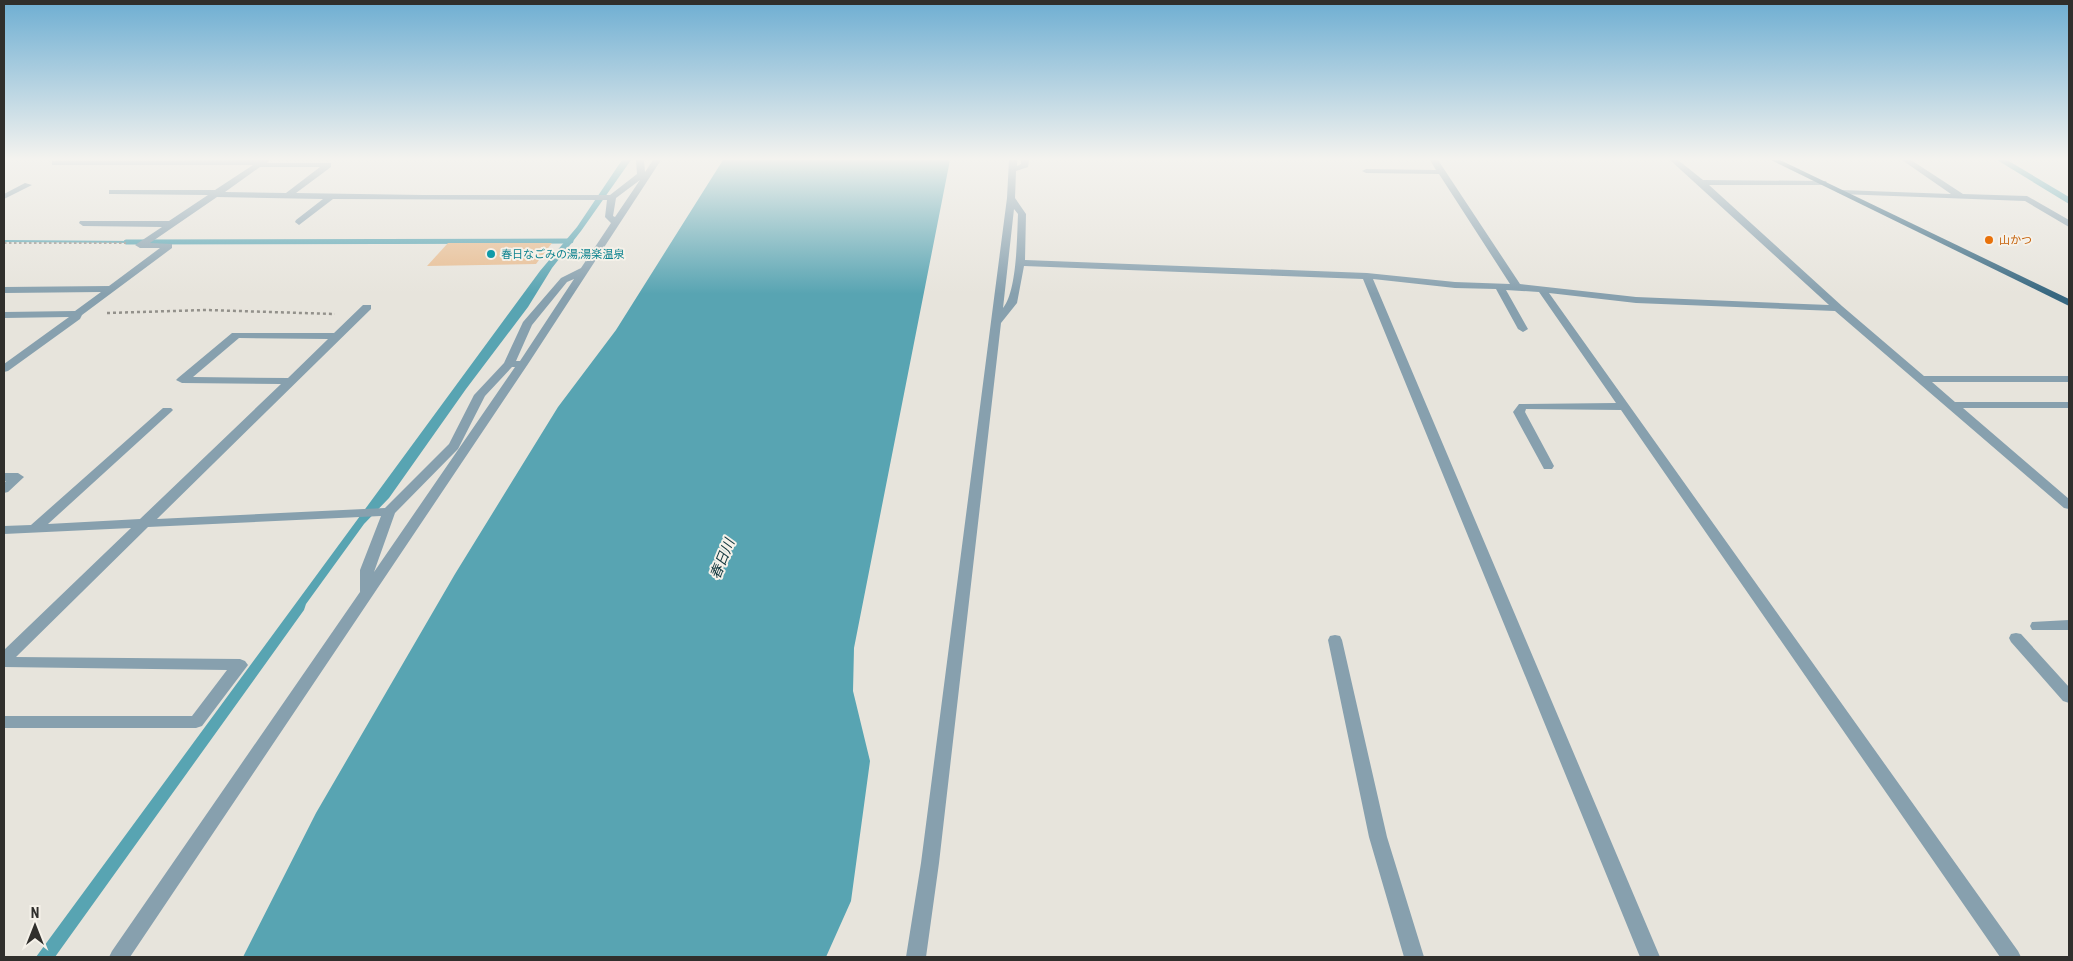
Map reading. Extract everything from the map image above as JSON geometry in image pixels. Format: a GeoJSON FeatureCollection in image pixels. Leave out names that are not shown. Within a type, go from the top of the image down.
{"type":"FeatureCollection","features":[{"type":"Feature","properties":{"kind":"main road"},"geometry":{"type":"LineString","coordinates":[[1867,205],[2069,303]]}},
{"type":"Feature","properties":{"kind":"street"},"geometry":{"type":"LineString","coordinates":[[4,369],[169,246],[140,245],[198,205]]}},
{"type":"Feature","properties":{"kind":"street"},"geometry":{"type":"LineString","coordinates":[[299,222],[321,205]]}},
{"type":"Feature","properties":{"kind":"street"},"geometry":{"type":"LineString","coordinates":[[611,205],[610,217],[616,222]]}},
{"type":"Feature","properties":{"kind":"street"},"geometry":{"type":"LineString","coordinates":[[119,957],[367,594],[461,446],[626,205]]}},
{"type":"Feature","properties":{"kind":"street"},"geometry":{"type":"LineString","coordinates":[[916,957],[1010,205]]}},
{"type":"Feature","properties":{"kind":"street"},"geometry":{"type":"LineString","coordinates":[[996,322],[1012,303],[1020,263],[1022,214],[1016,205]]}},
{"type":"Feature","properties":{"kind":"street"},"geometry":{"type":"LineString","coordinates":[[1463,205],[1517,287]]}},
{"type":"Feature","properties":{"kind":"street"},"geometry":{"type":"LineString","coordinates":[[1726,205],[1838,308],[2069,505]]}},
{"type":"Feature","properties":{"kind":"street"},"geometry":{"type":"LineString","coordinates":[[2037,205],[2069,224]]}},
{"type":"Feature","properties":{"kind":"street"},"geometry":{"type":"LineString","coordinates":[[83,223],[170,224]]}},
{"type":"Feature","properties":{"kind":"street"},"geometry":{"type":"LineString","coordinates":[[1020,263],[1367,276],[1455,285],[1517,287],[1636,300],[1838,308]]}},
{"type":"Feature","properties":{"kind":"street"},"geometry":{"type":"LineString","coordinates":[[1367,276],[1370,288],[1650,957]]}},
{"type":"Feature","properties":{"kind":"street"},"geometry":{"type":"LineString","coordinates":[[1499,286],[1523,329]]}},
{"type":"Feature","properties":{"kind":"street"},"geometry":{"type":"LineString","coordinates":[[4,290],[110,289]]}},
{"type":"Feature","properties":{"kind":"street"},"geometry":{"type":"LineString","coordinates":[[1542,290],[2011,957]]}},
{"type":"Feature","properties":{"kind":"street"},"geometry":{"type":"LineString","coordinates":[[4,660],[363,311]]}},
{"type":"Feature","properties":{"kind":"street"},"geometry":{"type":"LineString","coordinates":[[4,315],[77,314]]}},
{"type":"Feature","properties":{"kind":"street"},"geometry":{"type":"LineString","coordinates":[[291,381],[182,380],[236,334],[337,336]]}},
{"type":"Feature","properties":{"kind":"street"},"geometry":{"type":"LineString","coordinates":[[1922,379],[2069,379]]}},
{"type":"Feature","properties":{"kind":"street"},"geometry":{"type":"LineString","coordinates":[[1952,405],[2069,405]]}},
{"type":"Feature","properties":{"kind":"street"},"geometry":{"type":"LineString","coordinates":[[1548,466],[1519,412],[1523,406],[1625,408]]}},
{"type":"Feature","properties":{"kind":"street"},"geometry":{"type":"LineString","coordinates":[[35,528],[167,410]]}},
{"type":"Feature","properties":{"kind":"street"},"geometry":{"type":"LineString","coordinates":[[367,594],[367,570],[389,512],[461,446]]}},
{"type":"Feature","properties":{"kind":"street"},"geometry":{"type":"LineString","coordinates":[[4,477],[18,477],[4,489]]}},
{"type":"Feature","properties":{"kind":"street"},"geometry":{"type":"LineString","coordinates":[[4,530],[389,512]]}},
{"type":"Feature","properties":{"kind":"street"},"geometry":{"type":"LineString","coordinates":[[2037,626],[2069,626]]}},
{"type":"Feature","properties":{"kind":"street"},"geometry":{"type":"LineString","coordinates":[[2016,638],[2069,697]]}},
{"type":"Feature","properties":{"kind":"street"},"geometry":{"type":"LineString","coordinates":[[1335,640],[1378,837],[1414,957]]}},
{"type":"Feature","properties":{"kind":"street"},"geometry":{"type":"LineString","coordinates":[[4,660],[240,665],[196,722],[4,722]]}},
{"type":"Feature","properties":{"kind":"path"},"geometry":{"type":"LineString","coordinates":[[4,243],[145,242]]}},
{"type":"Feature","properties":{"kind":"path"},"geometry":{"type":"LineString","coordinates":[[77,314],[206,310],[363,311]]}},
{"type":"Feature","properties":{"kind":"water"},"geometry":{"type":"Polygon","coordinates":[[[592,205],[599,205],[552,268],[528,307],[466,389],[389,498],[364,524],[306,604],[304,610],[55,957],[36,957],[540,271],[577,227],[592,205]]]}},
{"type":"Feature","properties":{"kind":"water","name":"春日川"},"geometry":{"type":"Polygon","coordinates":[[[695,205],[941,205],[854,648],[853,691],[870,761],[851,901],[826,957],[243,957],[316,813],[455,574],[558,407],[616,330],[695,205]]]}},
{"type":"Feature","properties":{"kind":"water"},"geometry":{"type":"Polygon","coordinates":[[[4,240],[136,241],[133,243],[4,242],[4,240]]]}},
{"type":"Feature","properties":{"kind":"building","name":"春日なごみの湯;湯楽温泉"},"geometry":{"type":"Polygon","coordinates":[[[448,243],[552,243],[536,264],[427,266],[448,243]]]}},
{"type":"Feature","properties":{"kind":"waterway"},"geometry":{"type":"LineString","coordinates":[[126,242],[571,241]]}},
{"type":"Feature","properties":{"kind":"place","name":"山かつ"},"geometry":{"type":"Point","coordinates":[1989,240]}},
{"type":"Feature","properties":{"kind":"place","name":"春日なごみの湯;湯楽温泉"},"geometry":{"type":"Point","coordinates":[491,254]}}]}
